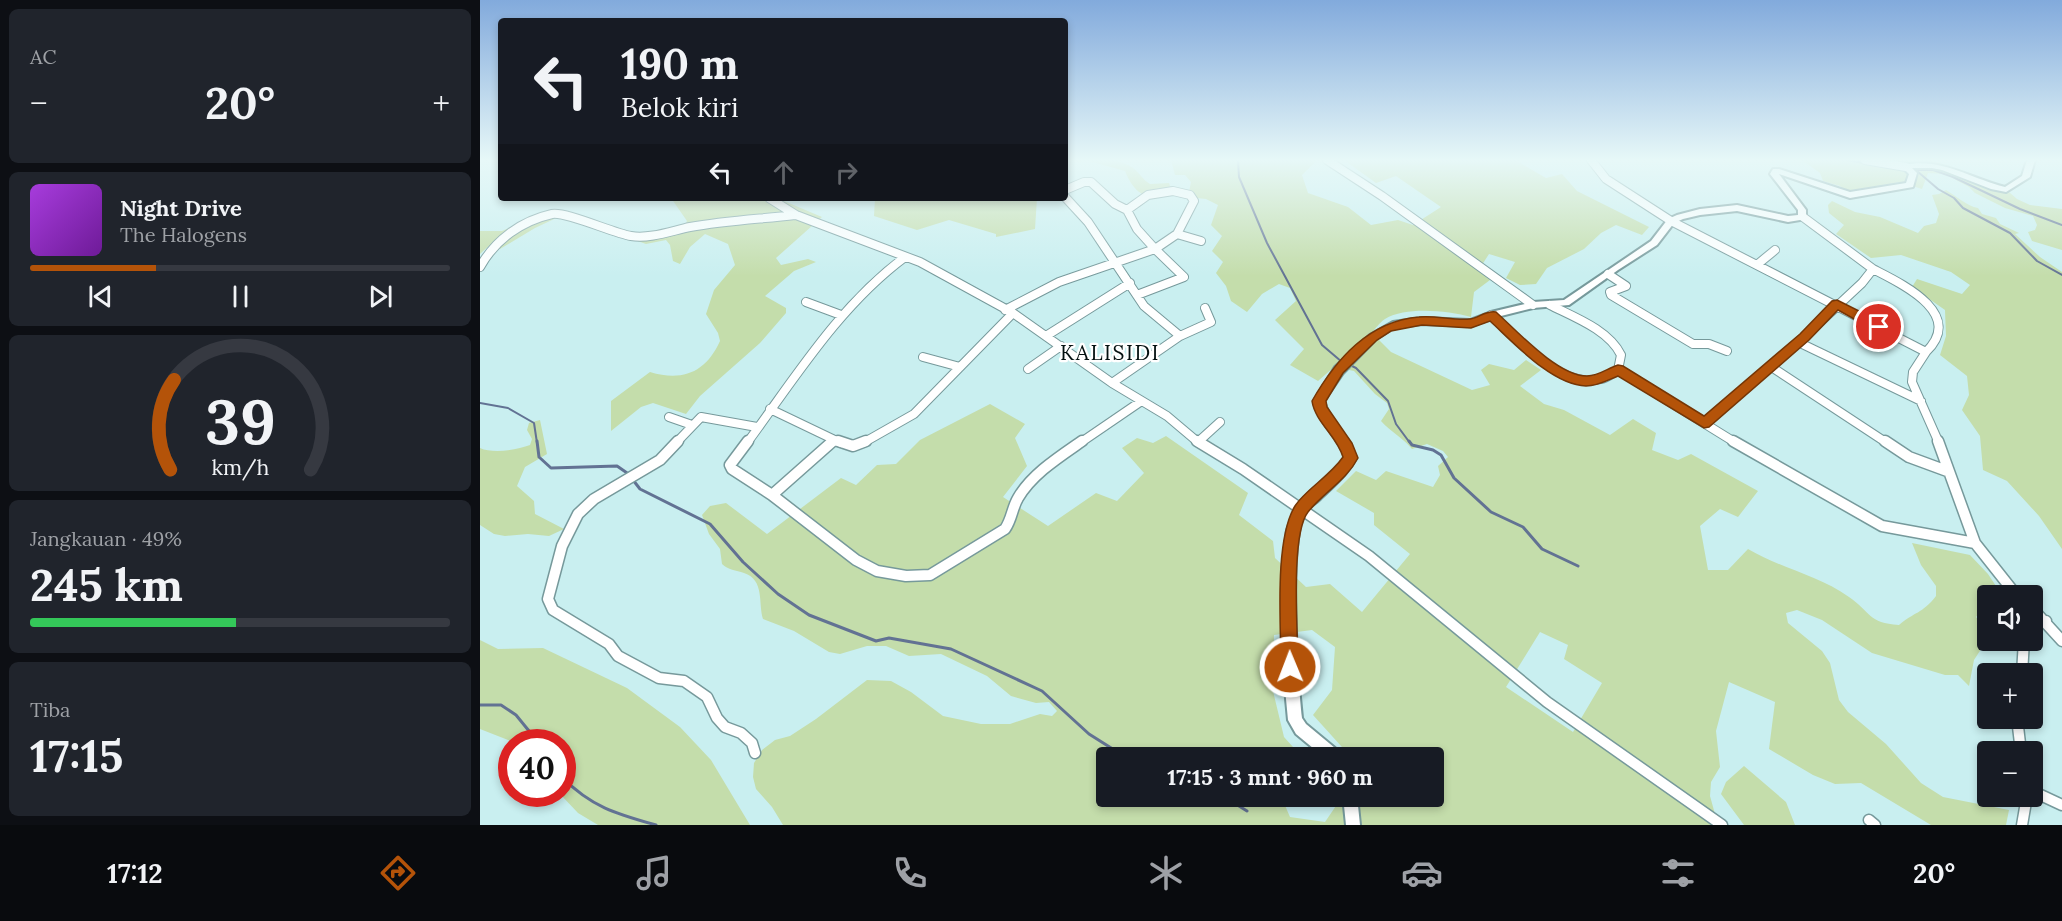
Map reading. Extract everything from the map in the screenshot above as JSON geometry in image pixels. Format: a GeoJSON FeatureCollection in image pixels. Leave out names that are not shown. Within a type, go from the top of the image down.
{"type":"FeatureCollection","features":[{"type":"Feature","properties":{"kind":"street"},"geometry":{"type":"LineString","coordinates":[[1109,198],[1127,210],[1136,227],[1184,278],[1137,295]]}},
{"type":"Feature","properties":{"kind":"street"},"geometry":{"type":"LineString","coordinates":[[1127,210],[1143,198]]}},
{"type":"Feature","properties":{"kind":"street"},"geometry":{"type":"LineString","coordinates":[[770,409],[834,440],[856,446],[887,427],[911,417],[960,367],[1009,311],[1059,282],[1155,249],[1177,234],[1194,201],[1192,198]]}},
{"type":"Feature","properties":{"kind":"street"},"geometry":{"type":"LineString","coordinates":[[1385,198],[1533,305]]}},
{"type":"Feature","properties":{"kind":"street"},"geometry":{"type":"LineString","coordinates":[[1637,198],[1671,221],[1926,351]]}},
{"type":"Feature","properties":{"kind":"street"},"geometry":{"type":"LineString","coordinates":[[1794,198],[1802,210],[1803,217]]}},
{"type":"Feature","properties":{"kind":"street"},"geometry":{"type":"LineString","coordinates":[[1068,200],[1088,222],[1144,306],[1180,336]]}},
{"type":"Feature","properties":{"kind":"street"},"geometry":{"type":"LineString","coordinates":[[774,201],[796,215],[905,257],[950,278],[1009,311],[1140,402],[1167,416],[1198,441],[1369,556],[1547,702],[1722,825]]}},
{"type":"Feature","properties":{"kind":"street"},"geometry":{"type":"LineString","coordinates":[[1323,747],[1301,729],[1295,720],[1293,710],[1290,667],[1290,557],[1293,530],[1301,509],[1339,475],[1351,458],[1347,447],[1319,405],[1320,398],[1339,370],[1373,337],[1396,324],[1436,320],[1471,323],[1491,315],[1533,305],[1550,306],[1571,302],[1654,243],[1671,221],[1700,212],[1737,208],[1788,219],[1803,217],[1874,269],[1933,308],[1938,329],[1933,346],[1926,351],[1913,372],[1912,382],[1936,435],[1947,471],[1975,543],[1992,567],[2009,585]]}},
{"type":"Feature","properties":{"kind":"street"},"geometry":{"type":"LineString","coordinates":[[480,267],[489,251],[501,240],[523,225],[554,213],[632,236],[796,215]]}},
{"type":"Feature","properties":{"kind":"street"},"geometry":{"type":"LineString","coordinates":[[1177,234],[1201,241]]}},
{"type":"Feature","properties":{"kind":"street"},"geometry":{"type":"LineString","coordinates":[[1758,264],[1775,250]]}},
{"type":"Feature","properties":{"kind":"street"},"geometry":{"type":"LineString","coordinates":[[905,257],[868,288],[842,315],[733,459],[730,468],[772,495],[856,560],[877,571],[906,576],[930,575],[1005,529],[1012,519],[1016,501],[1029,481],[1140,402]]}},
{"type":"Feature","properties":{"kind":"street"},"geometry":{"type":"LineString","coordinates":[[1704,423],[1798,342],[1837,304],[1862,284],[1874,269]]}},
{"type":"Feature","properties":{"kind":"street"},"geometry":{"type":"LineString","coordinates":[[1608,274],[1626,286],[1610,292],[1611,296],[1693,344],[1709,344],[1727,351]]}},
{"type":"Feature","properties":{"kind":"street"},"geometry":{"type":"LineString","coordinates":[[1046,336],[1130,282]]}},
{"type":"Feature","properties":{"kind":"street"},"geometry":{"type":"LineString","coordinates":[[806,302],[842,315]]}},
{"type":"Feature","properties":{"kind":"street"},"geometry":{"type":"LineString","coordinates":[[1550,306],[1588,325],[1616,345],[1621,355],[1618,370]]}},
{"type":"Feature","properties":{"kind":"street"},"geometry":{"type":"LineString","coordinates":[[1112,383],[1180,336],[1210,322],[1212,320],[1205,308]]}},
{"type":"Feature","properties":{"kind":"street"},"geometry":{"type":"LineString","coordinates":[[1491,315],[1547,365],[1573,378],[1585,381],[1599,379],[1618,370]]}},
{"type":"Feature","properties":{"kind":"street"},"geometry":{"type":"LineString","coordinates":[[1798,342],[1921,401]]}},
{"type":"Feature","properties":{"kind":"street"},"geometry":{"type":"LineString","coordinates":[[1028,369],[1060,346]]}},
{"type":"Feature","properties":{"kind":"street"},"geometry":{"type":"LineString","coordinates":[[923,357],[960,367]]}},
{"type":"Feature","properties":{"kind":"street"},"geometry":{"type":"LineString","coordinates":[[1770,366],[1909,457],[1947,471]]}},
{"type":"Feature","properties":{"kind":"street"},"geometry":{"type":"LineString","coordinates":[[1618,370],[1731,440],[1882,526],[1975,543]]}},
{"type":"Feature","properties":{"kind":"street"},"geometry":{"type":"LineString","coordinates":[[669,417],[692,425]]}},
{"type":"Feature","properties":{"kind":"street"},"geometry":{"type":"LineString","coordinates":[[755,753],[752,743],[741,734],[725,727],[717,718],[707,697],[684,681],[659,678],[618,656],[609,644],[559,614],[548,604],[548,592],[562,546],[578,514],[594,499],[623,480],[651,466],[663,457],[692,425],[704,417],[757,427]]}},
{"type":"Feature","properties":{"kind":"street"},"geometry":{"type":"LineString","coordinates":[[1198,441],[1220,422]]}},
{"type":"Feature","properties":{"kind":"street"},"geometry":{"type":"LineString","coordinates":[[772,495],[834,440]]}},
{"type":"Feature","properties":{"kind":"street"},"geometry":{"type":"LineString","coordinates":[[2043,618],[2062,642]]}},
{"type":"Feature","properties":{"kind":"street"},"geometry":{"type":"LineString","coordinates":[[2043,796],[2062,805]]}},
{"type":"Feature","properties":{"kind":"street"},"geometry":{"type":"LineString","coordinates":[[1351,807],[1353,825]]}},
{"type":"Feature","properties":{"kind":"street"},"geometry":{"type":"LineString","coordinates":[[2022,825],[2025,807]]}},
{"type":"Feature","properties":{"kind":"green space"},"geometry":{"type":"Polygon","coordinates":[[[1202,198],[1324,198],[1348,207],[1371,225],[1398,220],[1413,225],[1441,207],[1429,198],[1592,198],[1649,227],[1642,235],[1616,225],[1601,233],[1584,249],[1547,268],[1536,284],[1520,285],[1506,278],[1515,262],[1489,254],[1478,271],[1490,280],[1474,292],[1471,317],[1439,312],[1404,312],[1385,319],[1372,333],[1391,352],[1472,390],[1490,385],[1481,370],[1489,364],[1514,370],[1526,360],[1541,370],[1520,386],[1544,404],[1564,410],[1610,435],[1633,419],[1656,433],[1652,450],[1678,460],[1691,454],[1758,491],[1738,517],[1720,509],[1700,526],[1708,570],[1728,570],[1748,549],[1837,589],[1875,619],[1899,625],[1936,596],[1936,586],[1921,565],[1912,543],[1970,555],[1995,585],[1977,585],[1977,651],[1980,651],[1974,660],[1969,686],[1958,675],[1945,675],[1872,653],[1822,620],[1797,610],[1786,613],[1788,623],[1822,651],[1830,663],[1839,700],[1848,712],[1886,744],[1921,783],[1943,797],[1977,804],[1977,807],[2009,810],[2006,825],[1931,825],[1861,783],[1835,784],[1813,775],[1769,749],[1775,702],[1729,682],[1716,731],[1720,767],[1711,782],[1710,796],[1718,825],[783,825],[772,807],[756,789],[753,777],[754,763],[762,750],[775,740],[790,736],[867,680],[891,681],[911,692],[943,716],[981,724],[1010,724],[1040,714],[1052,716],[1057,711],[1049,702],[1036,703],[1011,696],[987,676],[941,654],[909,656],[886,646],[867,646],[840,654],[829,652],[794,631],[763,619],[760,593],[755,581],[751,576],[729,569],[722,564],[720,549],[709,534],[702,515],[710,506],[726,503],[767,534],[841,478],[856,485],[877,465],[896,464],[920,440],[990,404],[1025,424],[1015,438],[1027,466],[1003,497],[1048,526],[1096,493],[1117,501],[1144,473],[1122,448],[1137,438],[1153,443],[1166,436],[1248,493],[1239,515],[1273,541],[1275,558],[1306,587],[1330,584],[1362,612],[1410,554],[1374,525],[1374,513],[1336,491],[1356,471],[1376,480],[1386,471],[1433,487],[1440,475],[1438,466],[1448,457],[1443,451],[1427,444],[1412,449],[1385,425],[1381,421],[1389,409],[1387,403],[1375,394],[1354,371],[1334,367],[1318,381],[1290,365],[1304,349],[1275,320],[1296,301],[1290,288],[1279,284],[1262,294],[1247,312],[1231,301],[1226,286],[1216,273],[1223,262],[1212,251],[1222,236],[1211,225],[1218,205],[1202,198]],[[1312,630],[1274,635],[1273,691],[1284,737],[1293,747],[1096,747],[1096,807],[1286,807],[1290,817],[1325,822],[1335,807],[1444,807],[1444,747],[1342,747],[1313,715],[1332,690],[1335,647],[1312,630]],[[1540,632],[1506,687],[1573,732],[1602,683],[1564,659],[1568,645],[1540,632]]]}},
{"type":"Feature","properties":{"kind":"green space"},"geometry":{"type":"Polygon","coordinates":[[[1933,198],[1959,198],[1978,208],[1982,214],[1996,218],[2000,224],[2019,233],[2015,234],[2040,257],[2062,272],[2062,549],[2039,516],[2007,481],[1983,470],[1980,436],[1962,410],[1969,395],[1967,376],[1940,355],[1946,336],[1945,310],[1912,287],[1917,279],[1962,294],[1970,285],[1951,272],[1901,255],[1871,258],[1836,234],[1844,225],[1829,213],[1828,205],[1832,201],[1855,212],[1880,217],[1918,233],[1924,226],[1936,223],[1939,214],[1933,198]]]}},
{"type":"Feature","properties":{"kind":"green space"},"geometry":{"type":"Polygon","coordinates":[[[1986,198],[2016,198],[2030,205],[2062,209],[2062,250],[2032,241],[2028,232],[2035,230],[2037,225],[2033,216],[2005,208],[1986,198]]]}},
{"type":"Feature","properties":{"kind":"green space"},"geometry":{"type":"Polygon","coordinates":[[[673,201],[784,201],[822,217],[776,258],[781,265],[808,259],[816,262],[794,271],[765,296],[786,308],[786,313],[760,343],[700,396],[686,414],[653,403],[641,407],[611,431],[611,401],[650,372],[673,376],[692,372],[708,360],[720,341],[718,333],[706,314],[714,290],[735,265],[728,244],[705,234],[690,247],[680,264],[673,261],[670,245],[666,240],[646,244],[632,239],[685,225],[687,221],[673,201]]]}},
{"type":"Feature","properties":{"kind":"green space"},"geometry":{"type":"Polygon","coordinates":[[[875,201],[1037,201],[1035,229],[996,237],[996,234],[949,220],[917,230],[874,216],[875,201]]]}},
{"type":"Feature","properties":{"kind":"green space"},"geometry":{"type":"Polygon","coordinates":[[[561,210],[567,213],[535,228],[500,249],[497,247],[498,241],[494,241],[480,254],[480,231],[502,231],[529,219],[561,210]]]}},
{"type":"Feature","properties":{"kind":"green space"},"geometry":{"type":"Polygon","coordinates":[[[540,420],[547,454],[525,467],[517,486],[534,501],[535,514],[564,529],[549,536],[494,534],[480,525],[480,448],[505,451],[530,445],[532,439],[527,430],[529,423],[540,420]]]}},
{"type":"Feature","properties":{"kind":"green space"},"geometry":{"type":"Polygon","coordinates":[[[480,640],[498,649],[543,648],[627,688],[680,727],[711,760],[750,825],[598,825],[572,807],[576,807],[576,729],[498,729],[498,736],[480,729],[480,640]]]}},
{"type":"Feature","properties":{"kind":"green space"},"geometry":{"type":"Polygon","coordinates":[[[1744,766],[1786,802],[1795,825],[1744,825],[1721,794],[1726,782],[1744,766]]]}},
{"type":"Feature","properties":{"kind":"waterway"},"geometry":{"type":"LineString","coordinates":[[1248,198],[1267,243],[1322,345],[1342,362]]}},
{"type":"Feature","properties":{"kind":"waterway"},"geometry":{"type":"LineString","coordinates":[[1954,198],[1963,208],[2010,233],[2037,261],[2062,275]]}},
{"type":"Feature","properties":{"kind":"waterway"},"geometry":{"type":"LineString","coordinates":[[1998,198],[2062,225]]}},
{"type":"Feature","properties":{"kind":"waterway"},"geometry":{"type":"LineString","coordinates":[[1350,365],[1356,368],[1388,401],[1396,424],[1410,443]]}},
{"type":"Feature","properties":{"kind":"waterway"},"geometry":{"type":"LineString","coordinates":[[480,403],[508,408],[534,423],[537,443]]}},
{"type":"Feature","properties":{"kind":"waterway"},"geometry":{"type":"LineString","coordinates":[[537,441],[539,457],[551,468],[617,466],[630,475]]}},
{"type":"Feature","properties":{"kind":"waterway"},"geometry":{"type":"LineString","coordinates":[[1409,441],[1412,445],[1433,450],[1441,455],[1454,478],[1491,512],[1523,527],[1542,549],[1578,566]]}},
{"type":"Feature","properties":{"kind":"waterway"},"geometry":{"type":"LineString","coordinates":[[633,480],[640,489],[710,524],[743,562],[778,594],[809,615],[876,641],[889,638],[951,649],[1042,691],[1089,734],[1110,747]]}},
{"type":"Feature","properties":{"kind":"waterway"},"geometry":{"type":"LineString","coordinates":[[480,705],[501,705],[516,715],[527,729]]}},
{"type":"Feature","properties":{"kind":"waterway"},"geometry":{"type":"LineString","coordinates":[[576,790],[605,808],[656,825]]}},
{"type":"Feature","properties":{"kind":"waterway"},"geometry":{"type":"LineString","coordinates":[[1241,807],[1247,811]]}},
{"type":"Feature","properties":{"kind":"district","name":"KALISIDI"},"geometry":{"type":"Point","coordinates":[1110,353]}},
{"type":"Feature","properties":{"kind":"route"},"geometry":{"type":"LineString","coordinates":[[1290,667],[1289,598],[1293,530],[1301,509],[1339,475],[1351,458],[1347,447],[1320,409],[1319,401],[1339,370],[1373,337],[1387,328],[1396,324],[1436,320],[1464,324],[1477,322],[1491,315],[1547,365],[1563,374],[1585,381],[1599,379],[1618,370],[1704,423],[1804,337],[1837,304],[1879,327]]}}]}
